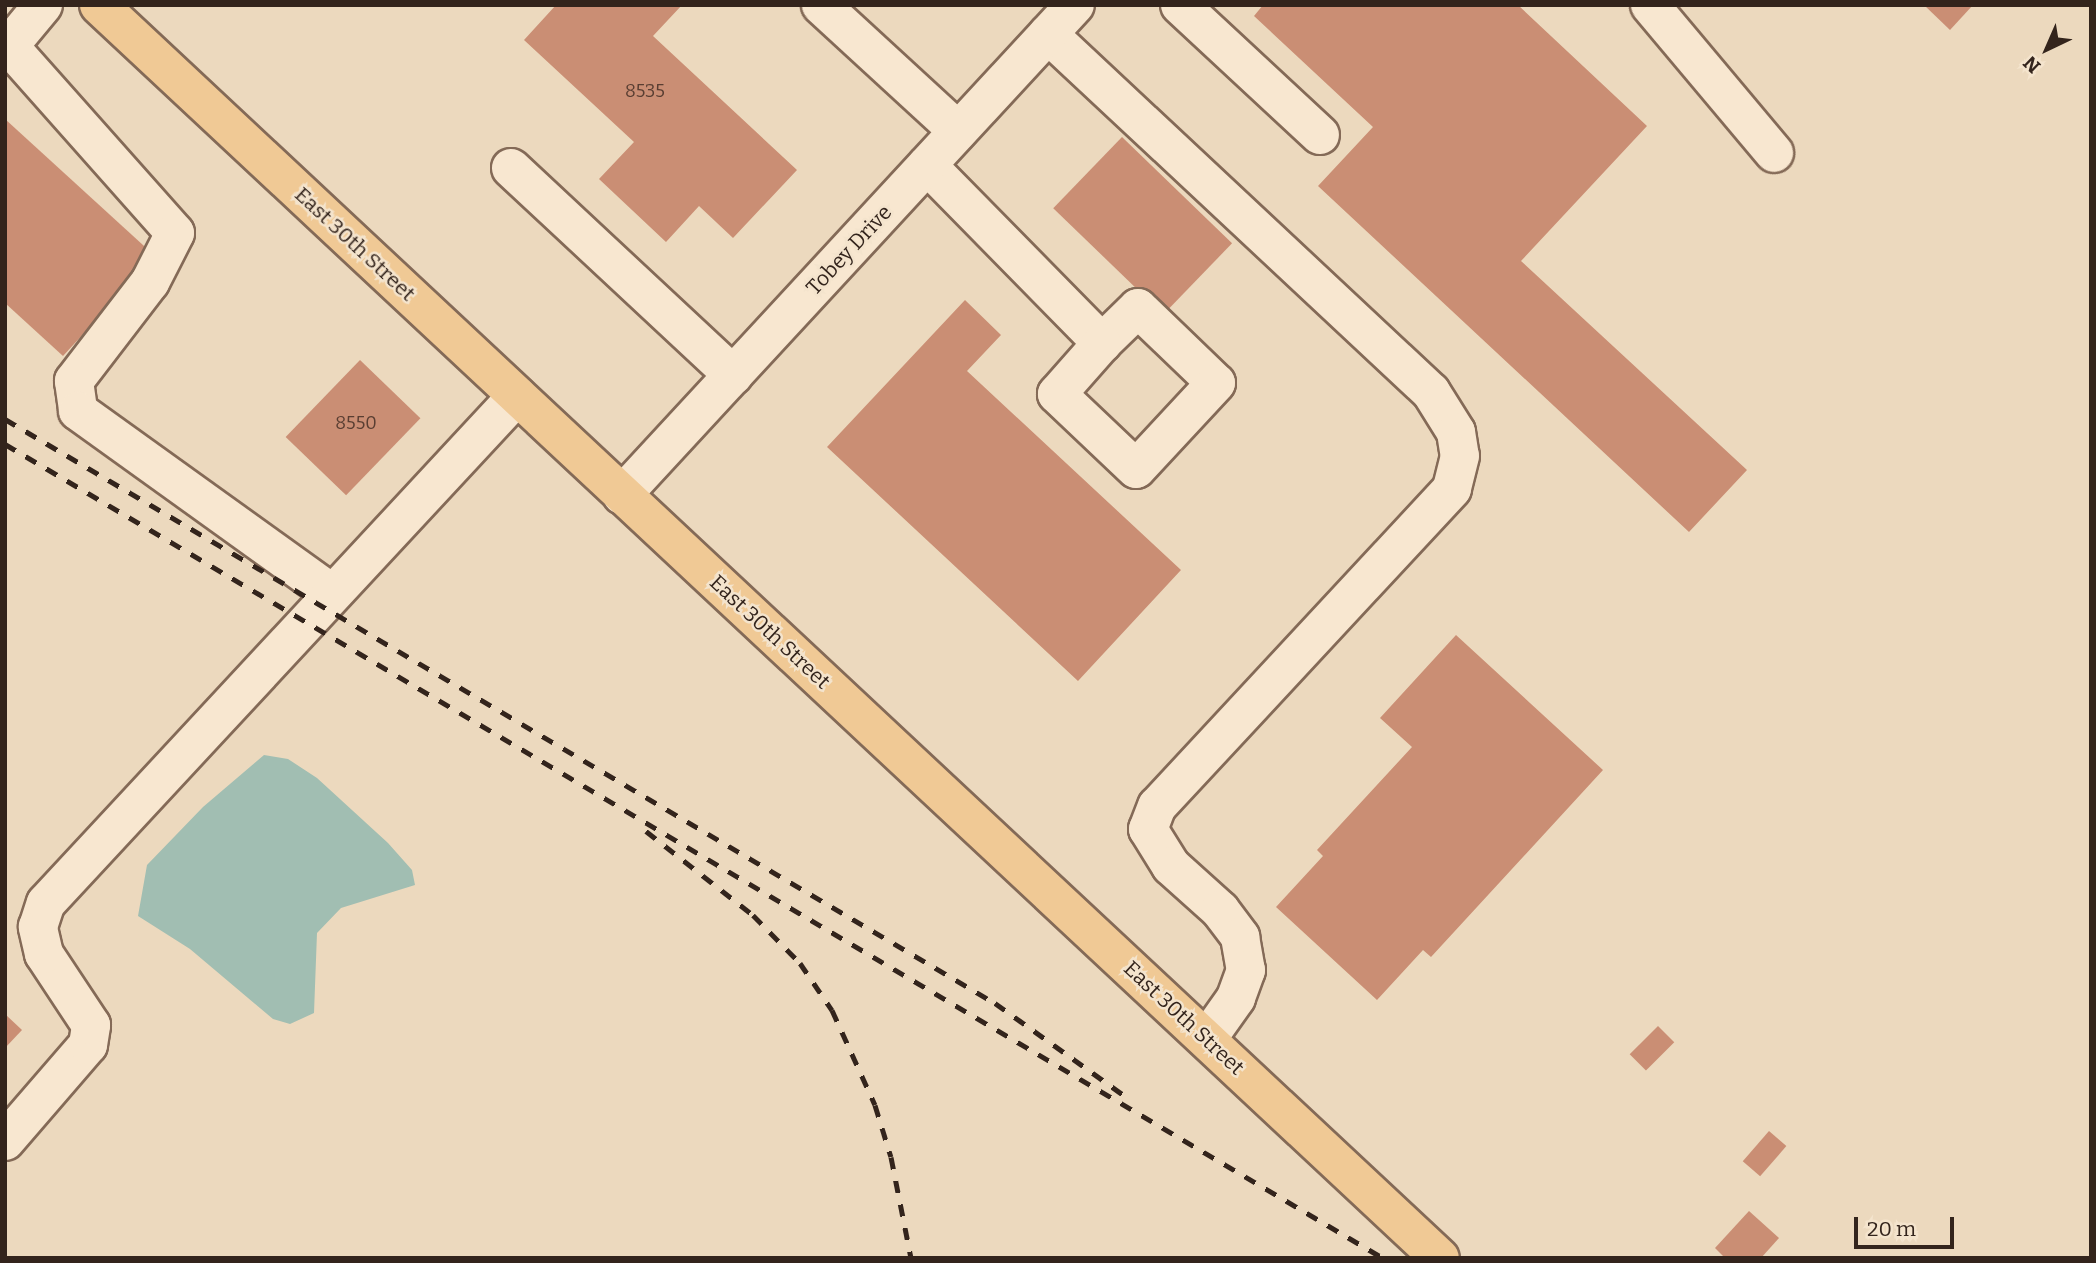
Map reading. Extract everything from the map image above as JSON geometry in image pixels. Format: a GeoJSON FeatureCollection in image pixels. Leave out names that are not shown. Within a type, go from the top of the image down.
{"type":"FeatureCollection","features":[{"type":"Feature","properties":{"kind":"main road","name":"East 30th Street"},"geometry":{"type":"LineString","coordinates":[[99,5],[1440,1258]]}},
{"type":"Feature","properties":{"kind":"street"},"geometry":{"type":"LineString","coordinates":[[43,5],[7,45],[175,233],[150,282],[74,381],[78,411],[331,593]]}},
{"type":"Feature","properties":{"kind":"street"},"geometry":{"type":"LineString","coordinates":[[821,5],[958,131]]}},
{"type":"Feature","properties":{"kind":"street","name":"Tobey Drive"},"geometry":{"type":"LineString","coordinates":[[622,495],[1075,5]]}},
{"type":"Feature","properties":{"kind":"street"},"geometry":{"type":"LineString","coordinates":[[1180,5],[1320,135]]}},
{"type":"Feature","properties":{"kind":"street"},"geometry":{"type":"LineString","coordinates":[[1650,5],[1774,153]]}},
{"type":"Feature","properties":{"kind":"street"},"geometry":{"type":"LineString","coordinates":[[1048,34],[1431,392],[1456,432],[1460,456],[1452,489],[1157,806],[1148,829],[1171,866],[1220,909],[1240,937],[1247,970],[1237,998],[1207,1040]]}},
{"type":"Feature","properties":{"kind":"street"},"geometry":{"type":"LineString","coordinates":[[927,165],[1102,343]]}},
{"type":"Feature","properties":{"kind":"street"},"geometry":{"type":"LineString","coordinates":[[511,168],[733,375]]}},
{"type":"Feature","properties":{"kind":"street"},"geometry":{"type":"LineString","coordinates":[[5,1141],[88,1045],[91,1025],[44,954],[38,927],[46,903],[331,593],[517,396]]}},
{"type":"Feature","properties":{"kind":"shaded area"},"geometry":{"type":"Polygon","coordinates":[[[264,755],[288,759],[317,778],[388,843],[412,870],[415,885],[341,908],[317,933],[314,1013],[290,1024],[273,1019],[190,949],[138,916],[147,865],[203,807],[264,755]]]}},
{"type":"Feature","properties":{"kind":"building"},"geometry":{"type":"Polygon","coordinates":[[[556,5],[682,5],[653,36],[797,170],[733,238],[699,206],[666,242],[599,179],[634,142],[524,40],[556,5]]]}},
{"type":"Feature","properties":{"kind":"building"},"geometry":{"type":"Polygon","coordinates":[[[1263,5],[1518,5],[1647,126],[1521,261],[1747,470],[1689,532],[1318,186],[1373,127],[1254,16],[1263,5]]]}},
{"type":"Feature","properties":{"kind":"building"},"geometry":{"type":"Polygon","coordinates":[[[1924,5],[1973,5],[1950,30],[1924,5]]]}},
{"type":"Feature","properties":{"kind":"building"},"geometry":{"type":"Polygon","coordinates":[[[5,119],[155,256],[63,356],[5,303],[5,119]]]}},
{"type":"Feature","properties":{"kind":"building"},"geometry":{"type":"Polygon","coordinates":[[[1122,137],[1232,243],[1163,314],[1053,208],[1122,137]]]}},
{"type":"Feature","properties":{"kind":"building"},"geometry":{"type":"Polygon","coordinates":[[[965,300],[1001,335],[967,371],[1181,570],[1078,681],[827,447],[965,300]]]}},
{"type":"Feature","properties":{"kind":"building"},"geometry":{"type":"Polygon","coordinates":[[[360,360],[420,418],[346,495],[286,437],[360,360]]]}},
{"type":"Feature","properties":{"kind":"building"},"geometry":{"type":"Polygon","coordinates":[[[1456,635],[1603,770],[1431,957],[1423,950],[1377,1000],[1276,907],[1323,856],[1317,850],[1412,747],[1380,718],[1456,635]]]}},
{"type":"Feature","properties":{"kind":"building"},"geometry":{"type":"Polygon","coordinates":[[[5,1014],[22,1030],[5,1048],[5,1014]]]}},
{"type":"Feature","properties":{"kind":"building"},"geometry":{"type":"Polygon","coordinates":[[[1658,1026],[1674,1042],[1646,1071],[1630,1054],[1658,1026]]]}},
{"type":"Feature","properties":{"kind":"building"},"geometry":{"type":"Polygon","coordinates":[[[1769,1131],[1786,1146],[1760,1176],[1743,1161],[1769,1131]]]}},
{"type":"Feature","properties":{"kind":"building"},"geometry":{"type":"Polygon","coordinates":[[[1749,1211],[1779,1238],[1761,1258],[1725,1258],[1715,1248],[1749,1211]]]}},
{"type":"Feature","properties":{"kind":"railway"},"geometry":{"type":"LineString","coordinates":[[5,419],[995,1003],[1125,1096]]}},
{"type":"Feature","properties":{"kind":"railway"},"geometry":{"type":"LineString","coordinates":[[5,444],[1383,1258]]}},
{"type":"Feature","properties":{"kind":"railway"},"geometry":{"type":"LineString","coordinates":[[646,831],[753,915],[800,963],[832,1010],[875,1105],[891,1157],[911,1258]]}}]}
